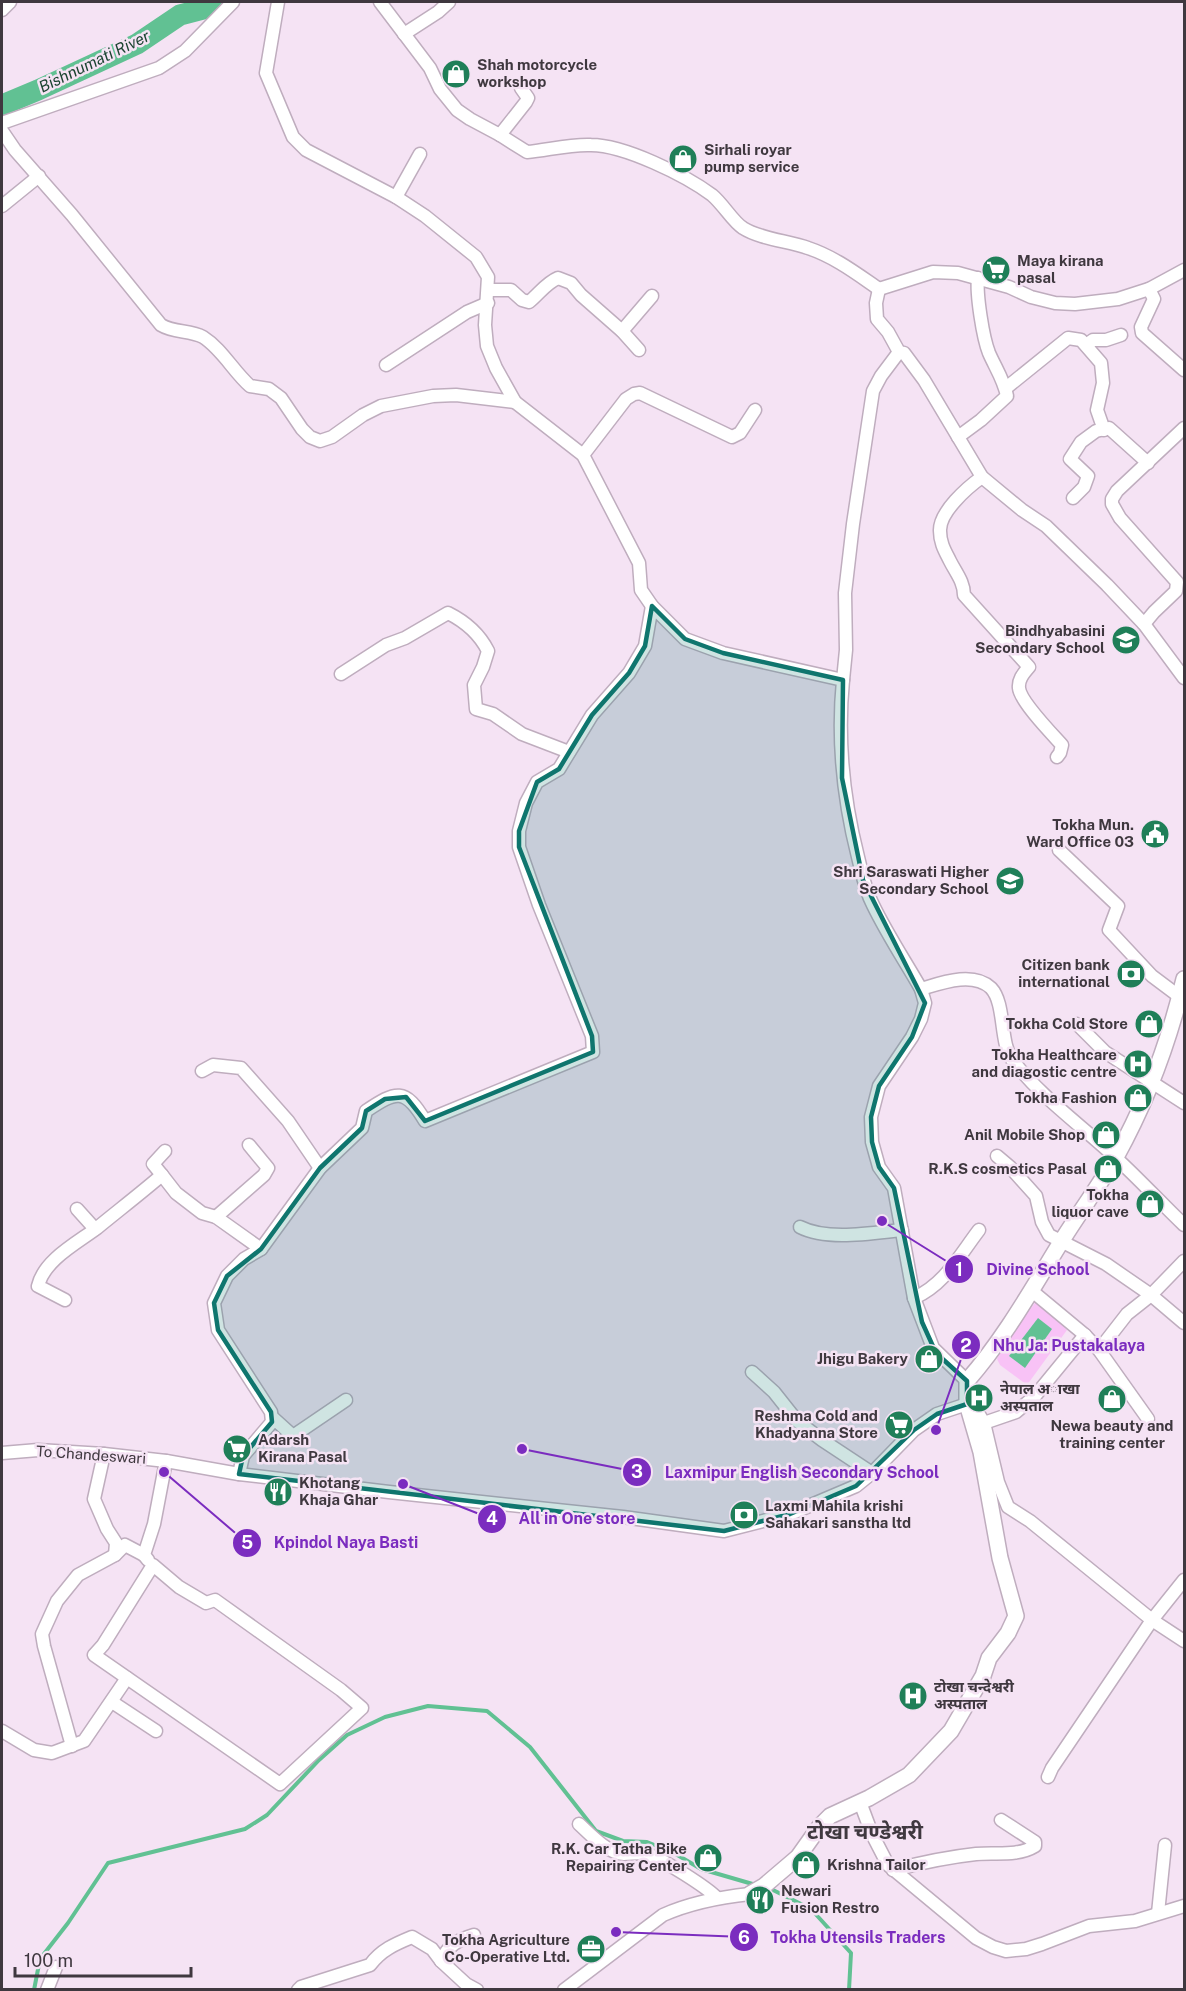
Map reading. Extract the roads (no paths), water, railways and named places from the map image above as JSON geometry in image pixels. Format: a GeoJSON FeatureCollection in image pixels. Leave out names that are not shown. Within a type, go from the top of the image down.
{"type":"FeatureCollection","features":[{"type":"Feature","properties":{"kind":"main road"},"geometry":{"type":"LineString","coordinates":[[750,1894],[798,1857],[830,1816],[909,1775],[951,1731],[983,1676],[989,1658],[1008,1634],[1016,1616],[1000,1558],[981,1452],[967,1404],[967,1381],[986,1359],[1032,1291],[1116,1157],[1153,1082],[1181,1002],[1185,979]]}},
{"type":"Feature","properties":{"kind":"street"},"geometry":{"type":"LineString","coordinates":[[2,10],[10,2]]}},
{"type":"Feature","properties":{"kind":"street"},"geometry":{"type":"LineString","coordinates":[[2,123],[159,68],[185,51],[233,2]]}},
{"type":"Feature","properties":{"kind":"street"},"geometry":{"type":"LineString","coordinates":[[278,2],[266,73],[292,137],[306,150],[396,197],[425,216],[476,257],[488,277],[485,325],[487,346],[496,368],[515,402],[583,455],[639,563],[641,590],[652,606],[686,639],[723,653],[843,680]]}},
{"type":"Feature","properties":{"kind":"street"},"geometry":{"type":"LineString","coordinates":[[380,2],[430,68],[440,89],[457,110],[527,152],[588,144],[629,152],[706,192],[722,205],[741,228],[837,260],[879,289]]}},
{"type":"Feature","properties":{"kind":"street"},"geometry":{"type":"LineString","coordinates":[[404,34],[449,2]]}},
{"type":"Feature","properties":{"kind":"street"},"geometry":{"type":"LineString","coordinates":[[500,135],[528,98],[521,88]]}},
{"type":"Feature","properties":{"kind":"street"},"geometry":{"type":"LineString","coordinates":[[2,131],[15,150],[161,325],[170,331],[202,337],[221,353],[250,386],[269,389],[281,398],[302,429],[310,436],[320,441],[333,437],[381,405],[433,396],[456,395],[515,402]]}},
{"type":"Feature","properties":{"kind":"street"},"geometry":{"type":"LineString","coordinates":[[396,197],[420,154]]}},
{"type":"Feature","properties":{"kind":"street"},"geometry":{"type":"LineString","coordinates":[[2,206],[39,176]]}},
{"type":"Feature","properties":{"kind":"street"},"geometry":{"type":"LineString","coordinates":[[898,352],[888,332],[877,319],[876,303],[879,289],[886,285],[933,272],[958,273],[1055,303],[1095,303],[1118,299],[1149,289],[1185,270]]}},
{"type":"Feature","properties":{"kind":"street"},"geometry":{"type":"LineString","coordinates":[[386,365],[488,297],[511,290],[522,300],[529,302],[550,282],[558,278],[571,283],[639,350]]}},
{"type":"Feature","properties":{"kind":"street"},"geometry":{"type":"LineString","coordinates":[[958,437],[1007,396],[1006,388],[988,351],[977,289],[978,278]]}},
{"type":"Feature","properties":{"kind":"street"},"geometry":{"type":"LineString","coordinates":[[1149,289],[1154,299],[1142,327],[1142,333],[1185,370]]}},
{"type":"Feature","properties":{"kind":"street"},"geometry":{"type":"LineString","coordinates":[[622,331],[652,296]]}},
{"type":"Feature","properties":{"kind":"street"},"geometry":{"type":"LineString","coordinates":[[1086,345],[1093,340],[1106,340],[1121,335]]}},
{"type":"Feature","properties":{"kind":"street"},"geometry":{"type":"LineString","coordinates":[[1006,388],[1068,338],[1081,340],[1101,363],[1103,383],[1097,410],[1104,430]]}},
{"type":"Feature","properties":{"kind":"street"},"geometry":{"type":"LineString","coordinates":[[898,352],[904,353],[912,362],[982,477],[1022,510],[1046,526],[1107,585],[1144,624],[1185,678]]}},
{"type":"Feature","properties":{"kind":"street"},"geometry":{"type":"LineString","coordinates":[[898,352],[873,391],[853,524],[845,593],[846,650],[840,707],[842,778],[851,831],[872,904],[921,989],[925,1003],[921,1019],[912,1037],[879,1086],[871,1117],[872,1142],[879,1167],[894,1188],[914,1298],[933,1348],[967,1381]]}},
{"type":"Feature","properties":{"kind":"street"},"geometry":{"type":"LineString","coordinates":[[583,455],[626,399],[634,394],[640,393],[732,436],[740,433],[755,410]]}},
{"type":"Feature","properties":{"kind":"street"},"geometry":{"type":"LineString","coordinates":[[1073,498],[1084,487],[1088,477],[1070,459],[1081,442],[1096,431],[1110,428],[1148,463]]}},
{"type":"Feature","properties":{"kind":"street"},"geometry":{"type":"LineString","coordinates":[[1144,624],[1176,591],[1177,582],[1120,518],[1112,504],[1112,499],[1185,428]]}},
{"type":"Feature","properties":{"kind":"street"},"geometry":{"type":"LineString","coordinates":[[982,477],[969,487],[948,510],[939,528],[942,546],[964,585],[964,595],[1029,667],[1020,680],[1018,690],[1025,702],[1062,745],[1057,757]]}},
{"type":"Feature","properties":{"kind":"street"},"geometry":{"type":"LineString","coordinates":[[239,1474],[243,1456],[272,1422],[272,1417],[254,1384],[218,1329],[214,1303],[227,1276],[244,1259],[261,1250],[320,1168],[362,1128],[366,1111],[385,1099],[397,1095],[406,1097],[417,1107],[425,1121],[593,1052],[592,1036],[539,905],[519,847],[519,831],[526,802],[537,782],[559,769],[592,715],[629,673],[645,646],[652,606]]}},
{"type":"Feature","properties":{"kind":"street"},"geometry":{"type":"LineString","coordinates":[[341,674],[386,645],[405,638],[448,613],[462,620],[481,637],[488,651],[474,685],[477,709],[493,714],[522,734],[569,752]]}},
{"type":"Feature","properties":{"kind":"street"},"geometry":{"type":"LineString","coordinates":[[1059,850],[1118,906],[1108,930],[1152,976],[1181,1002]]}},
{"type":"Feature","properties":{"kind":"street"},"geometry":{"type":"LineString","coordinates":[[921,989],[943,982],[971,980],[984,983],[991,988],[996,996],[1005,1040],[1012,1059],[1070,1118],[1116,1157],[1185,1225]]}},
{"type":"Feature","properties":{"kind":"street"},"geometry":{"type":"LineString","coordinates":[[1077,1024],[1105,1052],[1185,1103]]}},
{"type":"Feature","properties":{"kind":"street"},"geometry":{"type":"LineString","coordinates":[[202,1071],[213,1065],[241,1068],[288,1121],[320,1168]]}},
{"type":"Feature","properties":{"kind":"street"},"geometry":{"type":"LineString","coordinates":[[216,1217],[264,1175],[268,1168],[249,1145]]}},
{"type":"Feature","properties":{"kind":"street"},"geometry":{"type":"LineString","coordinates":[[165,1151],[153,1164],[176,1193],[202,1213],[216,1217],[261,1250]]}},
{"type":"Feature","properties":{"kind":"street"},"geometry":{"type":"LineString","coordinates":[[997,1156],[1036,1196],[1042,1222],[1049,1235],[1106,1264],[1151,1295],[1185,1323]]}},
{"type":"Feature","properties":{"kind":"street"},"geometry":{"type":"LineString","coordinates":[[65,1300],[38,1286],[57,1258],[162,1175]]}},
{"type":"Feature","properties":{"kind":"street"},"geometry":{"type":"LineString","coordinates":[[77,1209],[95,1229]]}},
{"type":"Feature","properties":{"kind":"street"},"geometry":{"type":"LineString","coordinates":[[800,1227],[811,1233],[857,1235],[902,1230]]}},
{"type":"Feature","properties":{"kind":"street"},"geometry":{"type":"LineString","coordinates":[[914,1298],[929,1291],[942,1280],[979,1230]]}},
{"type":"Feature","properties":{"kind":"street"},"geometry":{"type":"LineString","coordinates":[[1099,1350],[1127,1314],[1151,1295],[1185,1261]]}},
{"type":"Feature","properties":{"kind":"street"},"geometry":{"type":"LineString","coordinates":[[1032,1291],[1085,1335],[1099,1350],[1148,1419]]}},
{"type":"Feature","properties":{"kind":"street"},"geometry":{"type":"LineString","coordinates":[[984,1423],[1016,1412],[1035,1396],[1085,1335]]}},
{"type":"Feature","properties":{"kind":"street"},"geometry":{"type":"LineString","coordinates":[[752,1372],[774,1392],[797,1421],[872,1473]]}},
{"type":"Feature","properties":{"kind":"street"},"geometry":{"type":"LineString","coordinates":[[272,1417],[293,1436],[346,1400]]}},
{"type":"Feature","properties":{"kind":"street"},"geometry":{"type":"LineString","coordinates":[[967,1404],[977,1412],[984,1423],[998,1482],[1008,1507],[1030,1521],[1152,1620],[1185,1641]]}},
{"type":"Feature","properties":{"kind":"street","name":"To Chandeswari"},"geometry":{"type":"LineString","coordinates":[[2,1453],[38,1450],[104,1454],[166,1461],[239,1474],[623,1517],[724,1531],[790,1514],[856,1486],[922,1425],[937,1414],[967,1404]]}},
{"type":"Feature","properties":{"kind":"street"},"geometry":{"type":"LineString","coordinates":[[104,1454],[94,1498],[116,1543],[115,1555]]}},
{"type":"Feature","properties":{"kind":"street"},"geometry":{"type":"LineString","coordinates":[[144,1555],[154,1524],[166,1461]]}},
{"type":"Feature","properties":{"kind":"street"},"geometry":{"type":"LineString","coordinates":[[72,1746],[42,1634],[57,1601],[78,1575],[115,1555],[124,1545],[144,1555],[153,1566],[179,1587],[206,1603],[215,1600],[341,1690],[362,1708],[280,1784],[94,1654],[103,1645],[153,1566]]}},
{"type":"Feature","properties":{"kind":"street"},"geometry":{"type":"LineString","coordinates":[[1048,1777],[1152,1620],[1185,1580]]}},
{"type":"Feature","properties":{"kind":"street"},"geometry":{"type":"LineString","coordinates":[[2,1731],[34,1750],[52,1754],[84,1741],[127,1678]]}},
{"type":"Feature","properties":{"kind":"street"},"geometry":{"type":"LineString","coordinates":[[112,1702],[156,1731]]}},
{"type":"Feature","properties":{"kind":"street"},"geometry":{"type":"LineString","coordinates":[[860,1802],[888,1865],[976,1938],[993,1947],[1006,1951],[1026,1949],[1089,1926],[1135,1921],[1185,1906]]}},
{"type":"Feature","properties":{"kind":"street"},"geometry":{"type":"LineString","coordinates":[[893,1870],[914,1864],[977,1854],[1029,1850],[1035,1846],[1035,1842],[1001,1820]]}},
{"type":"Feature","properties":{"kind":"street"},"geometry":{"type":"LineString","coordinates":[[579,1824],[611,1850],[623,1854],[644,1853],[655,1857],[717,1898]]}},
{"type":"Feature","properties":{"kind":"street"},"geometry":{"type":"LineString","coordinates":[[1158,1913],[1165,1845]]}},
{"type":"Feature","properties":{"kind":"street"},"geometry":{"type":"LineString","coordinates":[[564,1989],[579,1985],[663,1915],[717,1898],[750,1894]]}},
{"type":"Feature","properties":{"kind":"street"},"geometry":{"type":"LineString","coordinates":[[441,1961],[447,1949],[460,1939],[474,1935]]}},
{"type":"Feature","properties":{"kind":"street"},"geometry":{"type":"LineString","coordinates":[[298,1989],[370,1965],[376,1956],[387,1948],[412,1937],[432,1949],[441,1961],[466,1984],[477,1989]]}},
{"type":"Feature","properties":{"kind":"street"},"geometry":{"type":"LineString","coordinates":[[46,1989],[56,1967]]}},
{"type":"Feature","properties":{"kind":"waterway","name":"Bishnumati River"},"geometry":{"type":"LineString","coordinates":[[2,105],[137,44],[180,15],[203,9],[217,2]]}},
{"type":"Feature","properties":{"kind":"waterway"},"geometry":{"type":"LineString","coordinates":[[34,1990],[40,1959],[68,1923],[108,1863],[245,1829],[267,1815],[319,1760],[347,1735],[385,1717],[428,1706],[487,1711],[530,1747],[596,1831],[623,1841],[647,1842],[674,1853],[701,1869],[756,1885]]}},
{"type":"Feature","properties":{"kind":"waterway"},"geometry":{"type":"LineString","coordinates":[[769,1888],[811,1909],[851,1953],[849,1990]]}},
{"type":"Feature","properties":{"kind":"place","name":"Shah motorcycle workshop"},"geometry":{"type":"Point","coordinates":[456,74]}},
{"type":"Feature","properties":{"kind":"place","name":"Sirhali royar pump service"},"geometry":{"type":"Point","coordinates":[683,159]}},
{"type":"Feature","properties":{"kind":"place","name":"Maya kirana pasal"},"geometry":{"type":"Point","coordinates":[996,270]}},
{"type":"Feature","properties":{"kind":"place","name":"Bindhyabasini Secondary School"},"geometry":{"type":"Point","coordinates":[1126,640]}},
{"type":"Feature","properties":{"kind":"place","name":"Tokha Mun. Ward Office 03"},"geometry":{"type":"Point","coordinates":[1155,834]}},
{"type":"Feature","properties":{"kind":"place","name":"Shri Saraswati Higher Secondary School"},"geometry":{"type":"Point","coordinates":[1010,881]}},
{"type":"Feature","properties":{"kind":"place","name":"Citizen bank international"},"geometry":{"type":"Point","coordinates":[1131,974]}},
{"type":"Feature","properties":{"kind":"place","name":"Tokha Cold Store"},"geometry":{"type":"Point","coordinates":[1149,1024]}},
{"type":"Feature","properties":{"kind":"place","name":"Tokha Healthcare and diagostic centre"},"geometry":{"type":"Point","coordinates":[1138,1064]}},
{"type":"Feature","properties":{"kind":"place","name":"Tokha Fashion"},"geometry":{"type":"Point","coordinates":[1138,1098]}},
{"type":"Feature","properties":{"kind":"place","name":"Anil Mobile Shop"},"geometry":{"type":"Point","coordinates":[1106,1135]}},
{"type":"Feature","properties":{"kind":"place","name":"R.K.S cosmetics Pasal"},"geometry":{"type":"Point","coordinates":[1108,1169]}},
{"type":"Feature","properties":{"kind":"place","name":"Tokha liquor cave"},"geometry":{"type":"Point","coordinates":[1150,1204]}},
{"type":"Feature","properties":{"kind":"place","name":"Divine School"},"geometry":{"type":"Point","coordinates":[882,1221]}},
{"type":"Feature","properties":{"kind":"place","name":"Jhigu Bakery"},"geometry":{"type":"Point","coordinates":[929,1359]}},
{"type":"Feature","properties":{"kind":"place","name":"नेपाल अाखा अस्पताल"},"geometry":{"type":"Point","coordinates":[979,1398]}},
{"type":"Feature","properties":{"kind":"place","name":"Newa beauty and training center"},"geometry":{"type":"Point","coordinates":[1112,1399]}},
{"type":"Feature","properties":{"kind":"place","name":"Reshma Cold and Khadyanna Store"},"geometry":{"type":"Point","coordinates":[899,1425]}},
{"type":"Feature","properties":{"kind":"place","name":"Nhu Ja: Pustakalaya"},"geometry":{"type":"Point","coordinates":[936,1430]}},
{"type":"Feature","properties":{"kind":"place","name":"Adarsh Kirana Pasal"},"geometry":{"type":"Point","coordinates":[237,1449]}},
{"type":"Feature","properties":{"kind":"place","name":"Laxmipur English Secondary School"},"geometry":{"type":"Point","coordinates":[522,1449]}},
{"type":"Feature","properties":{"kind":"place","name":"Kpindol Naya Basti"},"geometry":{"type":"Point","coordinates":[164,1472]}},
{"type":"Feature","properties":{"kind":"place","name":"All in One store"},"geometry":{"type":"Point","coordinates":[403,1484]}},
{"type":"Feature","properties":{"kind":"place","name":"Khotang Khaja Ghar"},"geometry":{"type":"Point","coordinates":[278,1492]}},
{"type":"Feature","properties":{"kind":"place","name":"Laxmi Mahila krishi Sahakari sanstha ltd"},"geometry":{"type":"Point","coordinates":[744,1515]}},
{"type":"Feature","properties":{"kind":"place","name":"टोखा चन्देश्वरी अस्पताल"},"geometry":{"type":"Point","coordinates":[913,1696]}},
{"type":"Feature","properties":{"kind":"place","name":"R.K. Car Tatha Bike Repairing Center"},"geometry":{"type":"Point","coordinates":[708,1858]}},
{"type":"Feature","properties":{"kind":"place","name":"Krishna Tailor"},"geometry":{"type":"Point","coordinates":[806,1865]}},
{"type":"Feature","properties":{"kind":"place","name":"Newari Fusion Restro"},"geometry":{"type":"Point","coordinates":[760,1900]}},
{"type":"Feature","properties":{"kind":"place","name":"Tokha Utensils Traders"},"geometry":{"type":"Point","coordinates":[616,1932]}},
{"type":"Feature","properties":{"kind":"place","name":"Tokha Agriculture Co-Operative Ltd."},"geometry":{"type":"Point","coordinates":[591,1949]}},
{"type":"Feature","properties":{"kind":"district","name":"टोखा चण्डेश्वरी"},"geometry":{"type":"Point","coordinates":[865,1832]}}]}
